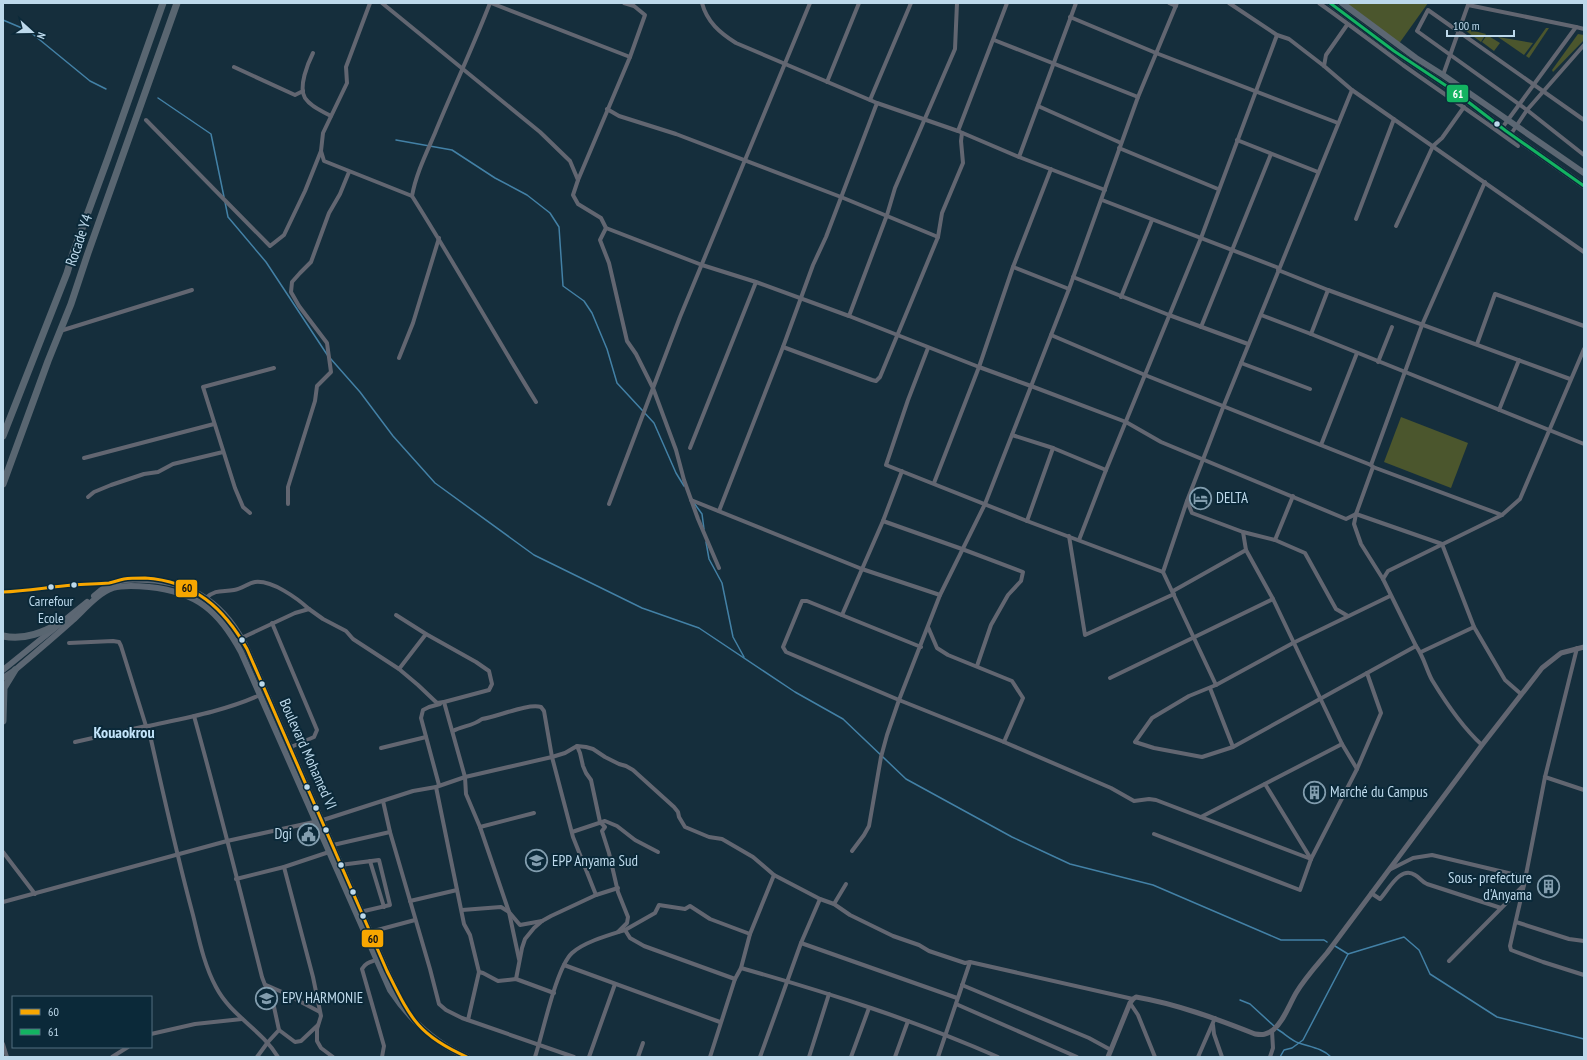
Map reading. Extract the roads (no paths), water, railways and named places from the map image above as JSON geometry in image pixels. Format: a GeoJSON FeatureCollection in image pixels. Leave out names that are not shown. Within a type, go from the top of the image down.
{"type":"FeatureCollection","features":[{"type":"Feature","properties":{"kind":"highway","name":"Rocade Y4"},"geometry":{"type":"LineString","coordinates":[[3,436],[64,280],[163,3]]}},
{"type":"Feature","properties":{"kind":"highway","name":"Rocade Y4"},"geometry":{"type":"LineString","coordinates":[[3,484],[59,332],[71,304],[89,249],[177,3]]}},
{"type":"Feature","properties":{"kind":"highway"},"geometry":{"type":"LineString","coordinates":[[3,636],[14,638],[32,636],[44,632],[65,621]]}},
{"type":"Feature","properties":{"kind":"highway"},"geometry":{"type":"LineString","coordinates":[[3,721],[4,688],[15,670]]}},
{"type":"Feature","properties":{"kind":"main road"},"geometry":{"type":"LineString","coordinates":[[1330,3],[1394,50],[1454,90],[1502,128],[1584,186]]}},
{"type":"Feature","properties":{"kind":"main road"},"geometry":{"type":"LineString","coordinates":[[1342,3],[1416,58],[1443,75],[1584,173]]}},
{"type":"Feature","properties":{"kind":"main road","name":"Boulevard Mohamed VI"},"geometry":{"type":"LineString","coordinates":[[3,670],[100,591],[122,580],[150,580],[174,583],[194,590],[220,609],[241,637],[323,820],[333,845],[338,866]]}},
{"type":"Feature","properties":{"kind":"main road","name":"Boulevard Mohamed VI"},"geometry":{"type":"LineString","coordinates":[[3,678],[15,670],[96,599],[113,588],[160,588],[190,596],[202,603],[217,616],[235,641],[329,852],[338,866],[387,971],[409,1014]]}},
{"type":"Feature","properties":{"kind":"main road","name":"Boulevard Mohamed VI"},"geometry":{"type":"LineString","coordinates":[[359,912],[376,960],[390,990],[409,1014]]}},
{"type":"Feature","properties":{"kind":"main road"},"geometry":{"type":"LineString","coordinates":[[409,1014],[424,1031],[443,1046],[467,1057]]}},
{"type":"Feature","properties":{"kind":"street"},"geometry":{"type":"LineString","coordinates":[[146,120],[270,246],[284,235],[305,191],[321,151],[323,133],[347,83],[346,67],[370,3]]}},
{"type":"Feature","properties":{"kind":"street"},"geometry":{"type":"LineString","coordinates":[[382,3],[462,70],[540,132],[570,161],[578,180]]}},
{"type":"Feature","properties":{"kind":"street"},"geometry":{"type":"LineString","coordinates":[[412,196],[415,181],[491,3],[630,57]]}},
{"type":"Feature","properties":{"kind":"street"},"geometry":{"type":"LineString","coordinates":[[624,3],[634,6],[645,15],[630,57],[607,109],[573,195],[578,204],[601,218],[606,228],[702,265],[756,282],[801,300],[849,316],[928,348],[1126,422],[1161,442],[1346,519],[1356,514],[1442,544],[1474,627],[1505,680],[1521,694]]}},
{"type":"Feature","properties":{"kind":"street"},"geometry":{"type":"LineString","coordinates":[[702,3],[705,13],[720,32],[736,43],[877,103],[960,132],[1019,157],[1105,190]]}},
{"type":"Feature","properties":{"kind":"street"},"geometry":{"type":"LineString","coordinates":[[609,504],[702,265],[810,3]]}},
{"type":"Feature","properties":{"kind":"street"},"geometry":{"type":"LineString","coordinates":[[827,82],[859,3]]}},
{"type":"Feature","properties":{"kind":"street"},"geometry":{"type":"LineString","coordinates":[[870,100],[911,3]]}},
{"type":"Feature","properties":{"kind":"street"},"geometry":{"type":"LineString","coordinates":[[849,316],[887,215],[895,188],[955,49],[957,3]]}},
{"type":"Feature","properties":{"kind":"street"},"geometry":{"type":"LineString","coordinates":[[783,347],[823,363],[876,381],[880,377],[938,237],[942,213],[963,163],[960,132],[1007,3]]}},
{"type":"Feature","properties":{"kind":"street"},"geometry":{"type":"LineString","coordinates":[[1019,157],[1076,3]]}},
{"type":"Feature","properties":{"kind":"street"},"geometry":{"type":"LineString","coordinates":[[852,851],[864,835],[868,826],[881,757],[899,700],[921,647],[940,595],[985,504],[1069,289],[1138,97],[1176,4],[1169,3]]}},
{"type":"Feature","properties":{"kind":"street"},"geometry":{"type":"LineString","coordinates":[[1229,3],[1277,35],[1289,39],[1352,90],[1584,252]]}},
{"type":"Feature","properties":{"kind":"street"},"geometry":{"type":"LineString","coordinates":[[1319,3],[1404,66],[1518,146]]}},
{"type":"Feature","properties":{"kind":"street"},"geometry":{"type":"LineString","coordinates":[[1443,75],[1468,5],[1584,29]]}},
{"type":"Feature","properties":{"kind":"street"},"geometry":{"type":"LineString","coordinates":[[1584,120],[1459,30],[1428,10],[1417,31],[1527,110],[1584,155]]}},
{"type":"Feature","properties":{"kind":"street"},"geometry":{"type":"LineString","coordinates":[[1070,17],[1156,53],[1338,123]]}},
{"type":"Feature","properties":{"kind":"street"},"geometry":{"type":"LineString","coordinates":[[1324,66],[1326,55],[1347,25]]}},
{"type":"Feature","properties":{"kind":"street"},"geometry":{"type":"LineString","coordinates":[[1502,128],[1576,27]]}},
{"type":"Feature","properties":{"kind":"street"},"geometry":{"type":"LineString","coordinates":[[1079,540],[1201,238],[1218,189],[1277,35]]}},
{"type":"Feature","properties":{"kind":"street"},"geometry":{"type":"LineString","coordinates":[[994,40],[1138,97]]}},
{"type":"Feature","properties":{"kind":"street"},"geometry":{"type":"LineString","coordinates":[[1511,134],[1527,110],[1584,45]]}},
{"type":"Feature","properties":{"kind":"street"},"geometry":{"type":"LineString","coordinates":[[313,52],[305,74],[303,91],[305,98],[317,109],[331,116]]}},
{"type":"Feature","properties":{"kind":"street"},"geometry":{"type":"LineString","coordinates":[[234,67],[295,95],[303,91]]}},
{"type":"Feature","properties":{"kind":"street"},"geometry":{"type":"LineString","coordinates":[[1163,572],[1187,501],[1224,405],[1352,90]]}},
{"type":"Feature","properties":{"kind":"street"},"geometry":{"type":"LineString","coordinates":[[719,511],[877,103]]}},
{"type":"Feature","properties":{"kind":"street"},"geometry":{"type":"LineString","coordinates":[[1038,106],[1121,143]]}},
{"type":"Feature","properties":{"kind":"street"},"geometry":{"type":"LineString","coordinates":[[1396,226],[1433,146],[1442,138],[1464,107]]}},
{"type":"Feature","properties":{"kind":"street"},"geometry":{"type":"LineString","coordinates":[[607,109],[619,116],[676,134],[841,197],[938,237]]}},
{"type":"Feature","properties":{"kind":"street"},"geometry":{"type":"LineString","coordinates":[[1356,219],[1394,119]]}},
{"type":"Feature","properties":{"kind":"street"},"geometry":{"type":"LineString","coordinates":[[1238,140],[1318,172]]}},
{"type":"Feature","properties":{"kind":"street"},"geometry":{"type":"LineString","coordinates":[[1119,148],[1218,189]]}},
{"type":"Feature","properties":{"kind":"street"},"geometry":{"type":"LineString","coordinates":[[321,151],[324,161],[412,196],[439,238],[493,332],[536,402]]}},
{"type":"Feature","properties":{"kind":"street"},"geometry":{"type":"LineString","coordinates":[[1201,326],[1271,154]]}},
{"type":"Feature","properties":{"kind":"street"},"geometry":{"type":"LineString","coordinates":[[934,483],[979,367],[1013,267],[1051,169]]}},
{"type":"Feature","properties":{"kind":"street"},"geometry":{"type":"LineString","coordinates":[[288,504],[288,487],[315,401],[317,386],[331,372],[327,343],[299,306],[291,292],[292,282],[311,262],[322,236],[329,213],[340,194],[349,172]]}},
{"type":"Feature","properties":{"kind":"street"},"geometry":{"type":"LineString","coordinates":[[1482,745],[1467,732],[1432,679],[1421,652],[1416,646],[1382,578],[1361,544],[1354,524],[1356,514],[1404,372],[1422,325],[1485,182]]}},
{"type":"Feature","properties":{"kind":"street"},"geometry":{"type":"LineString","coordinates":[[1102,200],[1232,250],[1328,290],[1570,379]]}},
{"type":"Feature","properties":{"kind":"street"},"geometry":{"type":"LineString","coordinates":[[1121,297],[1152,220]]}},
{"type":"Feature","properties":{"kind":"street"},"geometry":{"type":"LineString","coordinates":[[606,228],[600,240],[609,263],[627,341],[636,354],[653,388],[676,450],[691,500],[719,568]]}},
{"type":"Feature","properties":{"kind":"street"},"geometry":{"type":"LineString","coordinates":[[399,358],[413,323],[439,238]]}},
{"type":"Feature","properties":{"kind":"street"},"geometry":{"type":"LineString","coordinates":[[1013,267],[1069,289]]}},
{"type":"Feature","properties":{"kind":"street"},"geometry":{"type":"LineString","coordinates":[[1073,277],[1121,297],[1248,344]]}},
{"type":"Feature","properties":{"kind":"street"},"geometry":{"type":"LineString","coordinates":[[690,448],[756,282]]}},
{"type":"Feature","properties":{"kind":"street"},"geometry":{"type":"LineString","coordinates":[[59,332],[192,290]]}},
{"type":"Feature","properties":{"kind":"street"},"geometry":{"type":"LineString","coordinates":[[1311,334],[1328,290]]}},
{"type":"Feature","properties":{"kind":"street"},"geometry":{"type":"LineString","coordinates":[[1477,344],[1495,294],[1584,326]]}},
{"type":"Feature","properties":{"kind":"street"},"geometry":{"type":"LineString","coordinates":[[1261,316],[1311,334],[1584,444]]}},
{"type":"Feature","properties":{"kind":"street"},"geometry":{"type":"LineString","coordinates":[[1378,362],[1392,327]]}},
{"type":"Feature","properties":{"kind":"street"},"geometry":{"type":"LineString","coordinates":[[1051,335],[1145,375],[1224,405],[1372,466],[1502,515]]}},
{"type":"Feature","properties":{"kind":"street"},"geometry":{"type":"LineString","coordinates":[[928,348],[908,400],[886,465],[1027,521],[1163,572],[1174,592],[1216,684]]}},
{"type":"Feature","properties":{"kind":"street"},"geometry":{"type":"LineString","coordinates":[[1382,578],[1388,571],[1502,515],[1520,499],[1584,349]]}},
{"type":"Feature","properties":{"kind":"street"},"geometry":{"type":"LineString","coordinates":[[1321,445],[1357,353]]}},
{"type":"Feature","properties":{"kind":"street"},"geometry":{"type":"LineString","coordinates":[[1499,410],[1519,360]]}},
{"type":"Feature","properties":{"kind":"street"},"geometry":{"type":"LineString","coordinates":[[1241,363],[1310,389]]}},
{"type":"Feature","properties":{"kind":"street"},"geometry":{"type":"LineString","coordinates":[[250,513],[243,507],[235,488],[203,387],[274,368]]}},
{"type":"Feature","properties":{"kind":"street"},"geometry":{"type":"LineString","coordinates":[[84,458],[214,424]]}},
{"type":"Feature","properties":{"kind":"street"},"geometry":{"type":"LineString","coordinates":[[1012,435],[1053,448],[1106,470]]}},
{"type":"Feature","properties":{"kind":"street"},"geometry":{"type":"LineString","coordinates":[[1027,521],[1053,448]]}},
{"type":"Feature","properties":{"kind":"street"},"geometry":{"type":"LineString","coordinates":[[88,496],[117,483],[144,474],[158,472],[173,464],[223,452]]}},
{"type":"Feature","properties":{"kind":"street"},"geometry":{"type":"LineString","coordinates":[[842,615],[883,521],[902,471]]}},
{"type":"Feature","properties":{"kind":"street"},"geometry":{"type":"LineString","coordinates":[[1275,540],[1293,496]]}},
{"type":"Feature","properties":{"kind":"street"},"geometry":{"type":"LineString","coordinates":[[691,500],[862,569],[940,595]]}},
{"type":"Feature","properties":{"kind":"street"},"geometry":{"type":"LineString","coordinates":[[1187,501],[1192,513],[1243,532],[1275,540],[1305,553],[1336,608],[1348,616]]}},
{"type":"Feature","properties":{"kind":"street"},"geometry":{"type":"LineString","coordinates":[[883,521],[1023,572],[1021,581],[1008,595],[991,625],[977,666]]}},
{"type":"Feature","properties":{"kind":"street"},"geometry":{"type":"LineString","coordinates":[[1243,532],[1246,550],[1273,599],[1342,744],[1357,769]]}},
{"type":"Feature","properties":{"kind":"street"},"geometry":{"type":"LineString","coordinates":[[1069,536],[1085,636],[1174,592],[1246,550]]}},
{"type":"Feature","properties":{"kind":"street"},"geometry":{"type":"LineString","coordinates":[[206,598],[215,591],[234,590],[254,582],[265,582],[297,599],[309,609],[346,631],[353,639],[400,669],[437,703],[444,703]]}},
{"type":"Feature","properties":{"kind":"street"},"geometry":{"type":"LineString","coordinates":[[1390,596],[1294,643],[1210,688],[1189,696],[1152,718],[1134,742],[1154,748],[1202,757],[1233,747],[1319,698],[1416,646]]}},
{"type":"Feature","properties":{"kind":"street"},"geometry":{"type":"LineString","coordinates":[[1110,678],[1273,599]]}},
{"type":"Feature","properties":{"kind":"street"},"geometry":{"type":"LineString","coordinates":[[921,647],[807,601],[802,602],[783,647],[786,652],[1112,788],[1134,801],[1149,799],[1156,800],[1311,859]]}},
{"type":"Feature","properties":{"kind":"street"},"geometry":{"type":"LineString","coordinates":[[235,641],[295,612],[309,609]]}},
{"type":"Feature","properties":{"kind":"street"},"geometry":{"type":"LineString","coordinates":[[396,615],[486,668],[490,674],[492,684],[489,690],[429,707],[422,712],[421,718],[437,786],[464,924],[470,935],[478,972],[468,1020]]}},
{"type":"Feature","properties":{"kind":"street"},"geometry":{"type":"LineString","coordinates":[[272,623],[317,730],[314,737],[291,747]]}},
{"type":"Feature","properties":{"kind":"street"},"geometry":{"type":"LineString","coordinates":[[928,627],[937,648],[948,655],[1012,681],[1023,698],[1004,742]]}},
{"type":"Feature","properties":{"kind":"street"},"geometry":{"type":"LineString","coordinates":[[1421,652],[1474,627]]}},
{"type":"Feature","properties":{"kind":"street"},"geometry":{"type":"LineString","coordinates":[[400,669],[426,634]]}},
{"type":"Feature","properties":{"kind":"street"},"geometry":{"type":"LineString","coordinates":[[69,643],[119,642],[123,649],[147,726],[177,854],[208,971],[222,999],[235,1014],[268,1042],[278,1057]]}},
{"type":"Feature","properties":{"kind":"street"},"geometry":{"type":"LineString","coordinates":[[1108,1057],[1132,1001],[1136,997],[1215,1018],[1255,1034],[1262,1035],[1272,1031],[1281,1020],[1306,978],[1327,953],[1370,893],[1542,668],[1561,653],[1584,647]]}},
{"type":"Feature","properties":{"kind":"street"},"geometry":{"type":"LineString","coordinates":[[1577,648],[1545,777],[1524,885],[1510,946],[1511,950],[1584,975]]}},
{"type":"Feature","properties":{"kind":"street"},"geometry":{"type":"LineString","coordinates":[[1154,834],[1300,890],[1311,859],[1357,769],[1381,713],[1367,673]]}},
{"type":"Feature","properties":{"kind":"street"},"geometry":{"type":"LineString","coordinates":[[1210,688],[1233,747]]}},
{"type":"Feature","properties":{"kind":"street"},"geometry":{"type":"LineString","coordinates":[[75,742],[194,716],[242,702],[260,695]]}},
{"type":"Feature","properties":{"kind":"street"},"geometry":{"type":"LineString","coordinates":[[444,703],[466,777],[466,794],[480,827],[509,912],[519,959]]}},
{"type":"Feature","properties":{"kind":"street"},"geometry":{"type":"LineString","coordinates":[[453,731],[458,728],[477,723],[482,719],[525,708],[539,706],[544,711],[552,757],[572,832],[596,895]]}},
{"type":"Feature","properties":{"kind":"street"},"geometry":{"type":"LineString","coordinates":[[194,716],[236,879],[265,985],[271,993],[279,1030],[296,1042],[301,1040],[318,1024]]}},
{"type":"Feature","properties":{"kind":"street"},"geometry":{"type":"LineString","coordinates":[[381,748],[426,737]]}},
{"type":"Feature","properties":{"kind":"street"},"geometry":{"type":"LineString","coordinates":[[1201,817],[1342,744]]}},
{"type":"Feature","properties":{"kind":"street"},"geometry":{"type":"LineString","coordinates":[[577,746],[584,770],[591,780],[600,822],[605,827],[602,831],[628,920],[617,933]]}},
{"type":"Feature","properties":{"kind":"street"},"geometry":{"type":"LineString","coordinates":[[3,902],[227,841],[316,822],[413,791],[566,753],[577,746],[594,749],[605,757],[626,766],[674,806],[685,827],[709,837],[722,839],[753,857],[774,875],[820,899],[834,904],[850,915],[893,936],[918,945],[929,951],[965,963],[970,962],[1132,1001]]}},
{"type":"Feature","properties":{"kind":"street"},"geometry":{"type":"LineString","coordinates":[[1545,777],[1584,790]]}},
{"type":"Feature","properties":{"kind":"street"},"geometry":{"type":"LineString","coordinates":[[1265,784],[1311,859]]}},
{"type":"Feature","properties":{"kind":"street"},"geometry":{"type":"LineString","coordinates":[[384,801],[390,832],[439,1004],[454,1014],[468,1020],[574,1057]]}},
{"type":"Feature","properties":{"kind":"street"},"geometry":{"type":"LineString","coordinates":[[480,827],[534,813]]}},
{"type":"Feature","properties":{"kind":"street"},"geometry":{"type":"LineString","coordinates":[[572,832],[605,821],[617,826],[635,840],[658,852]]}},
{"type":"Feature","properties":{"kind":"street"},"geometry":{"type":"LineString","coordinates":[[333,845],[390,832]]}},
{"type":"Feature","properties":{"kind":"street"},"geometry":{"type":"LineString","coordinates":[[3,852],[35,894]]}},
{"type":"Feature","properties":{"kind":"street"},"geometry":{"type":"LineString","coordinates":[[236,879],[284,867],[329,852]]}},
{"type":"Feature","properties":{"kind":"street"},"geometry":{"type":"LineString","coordinates":[[1388,871],[1413,858],[1432,855],[1525,877]]}},
{"type":"Feature","properties":{"kind":"street"},"geometry":{"type":"LineString","coordinates":[[338,866],[380,860],[390,905],[359,912]]}},
{"type":"Feature","properties":{"kind":"street"},"geometry":{"type":"LineString","coordinates":[[370,861],[384,907]]}},
{"type":"Feature","properties":{"kind":"street"},"geometry":{"type":"LineString","coordinates":[[284,867],[313,977],[321,1016],[316,1038],[319,1045],[333,1057]]}},
{"type":"Feature","properties":{"kind":"street"},"geometry":{"type":"LineString","coordinates":[[1370,893],[1380,899],[1396,879],[1404,874],[1412,874],[1417,875],[1420,881],[1501,908]]}},
{"type":"Feature","properties":{"kind":"street"},"geometry":{"type":"LineString","coordinates":[[710,1057],[735,978],[741,968],[750,934],[774,875]]}},
{"type":"Feature","properties":{"kind":"street"},"geometry":{"type":"LineString","coordinates":[[834,904],[846,884]]}},
{"type":"Feature","properties":{"kind":"street"},"geometry":{"type":"LineString","coordinates":[[1449,961],[1524,885]]}},
{"type":"Feature","properties":{"kind":"street"},"geometry":{"type":"LineString","coordinates":[[462,910],[501,907],[509,912],[520,925],[542,921],[596,895],[618,888]]}},
{"type":"Feature","properties":{"kind":"street"},"geometry":{"type":"LineString","coordinates":[[410,901],[457,890]]}},
{"type":"Feature","properties":{"kind":"street"},"geometry":{"type":"LineString","coordinates":[[760,1057],[801,943],[820,899]]}},
{"type":"Feature","properties":{"kind":"street"},"geometry":{"type":"LineString","coordinates":[[535,1057],[564,965],[573,952],[583,945],[625,930],[654,913],[659,905],[684,910],[690,906],[710,919],[750,934]]}},
{"type":"Feature","properties":{"kind":"street"},"geometry":{"type":"LineString","coordinates":[[370,932],[415,920]]}},
{"type":"Feature","properties":{"kind":"street"},"geometry":{"type":"LineString","coordinates":[[516,979],[519,959],[525,940],[534,928],[542,921]]}},
{"type":"Feature","properties":{"kind":"street"},"geometry":{"type":"LineString","coordinates":[[1516,922],[1569,939],[1584,941]]}},
{"type":"Feature","properties":{"kind":"street"},"geometry":{"type":"LineString","coordinates":[[625,930],[630,938],[644,946],[735,978]]}},
{"type":"Feature","properties":{"kind":"street"},"geometry":{"type":"LineString","coordinates":[[801,943],[957,998]]}},
{"type":"Feature","properties":{"kind":"street"},"geometry":{"type":"LineString","coordinates":[[376,960],[368,962],[362,968],[384,1046],[382,1057]]}},
{"type":"Feature","properties":{"kind":"street"},"geometry":{"type":"LineString","coordinates":[[938,1057],[970,962]]}},
{"type":"Feature","properties":{"kind":"street"},"geometry":{"type":"LineString","coordinates":[[564,965],[720,1022]]}},
{"type":"Feature","properties":{"kind":"street"},"geometry":{"type":"LineString","coordinates":[[741,968],[829,994],[946,1034],[998,1057]]}},
{"type":"Feature","properties":{"kind":"street"},"geometry":{"type":"LineString","coordinates":[[478,972],[482,972],[498,981],[516,979],[554,993]]}},
{"type":"Feature","properties":{"kind":"street"},"geometry":{"type":"LineString","coordinates":[[589,1057],[615,984]]}},
{"type":"Feature","properties":{"kind":"street"},"geometry":{"type":"LineString","coordinates":[[265,985],[282,992],[320,1012]]}},
{"type":"Feature","properties":{"kind":"street"},"geometry":{"type":"LineString","coordinates":[[962,985],[1089,1038],[1111,1050]]}},
{"type":"Feature","properties":{"kind":"street"},"geometry":{"type":"LineString","coordinates":[[809,1057],[829,994]]}},
{"type":"Feature","properties":{"kind":"street"},"geometry":{"type":"LineString","coordinates":[[1132,1001],[1155,1057]]}},
{"type":"Feature","properties":{"kind":"street"},"geometry":{"type":"LineString","coordinates":[[956,1004],[1077,1057]]}},
{"type":"Feature","properties":{"kind":"street"},"geometry":{"type":"LineString","coordinates":[[851,1057],[869,1008]]}},
{"type":"Feature","properties":{"kind":"street"},"geometry":{"type":"LineString","coordinates":[[1198,1057],[1215,1018]]}},
{"type":"Feature","properties":{"kind":"street"},"geometry":{"type":"LineString","coordinates":[[152,1034],[195,1024],[242,1019]]}},
{"type":"Feature","properties":{"kind":"street"},"geometry":{"type":"LineString","coordinates":[[895,1057],[908,1021]]}},
{"type":"Feature","properties":{"kind":"street"},"geometry":{"type":"LineString","coordinates":[[1213,1024],[1214,1034],[1222,1057]]}},
{"type":"Feature","properties":{"kind":"street"},"geometry":{"type":"LineString","coordinates":[[257,1057],[279,1030]]}},
{"type":"Feature","properties":{"kind":"street"},"geometry":{"type":"LineString","coordinates":[[1270,1057],[1273,1048],[1272,1031]]}},
{"type":"Feature","properties":{"kind":"street"},"geometry":{"type":"LineString","coordinates":[[638,1057],[643,1043]]}},
{"type":"Feature","properties":{"kind":"street"},"geometry":{"type":"LineString","coordinates":[[3,1044],[7,1057]]}},
{"type":"Feature","properties":{"kind":"street"},"geometry":{"type":"LineString","coordinates":[[112,1057],[126,1048]]}},
{"type":"Feature","properties":{"kind":"waterway"},"geometry":{"type":"LineString","coordinates":[[3,20],[29,31],[90,81],[106,89]]}},
{"type":"Feature","properties":{"kind":"waterway"},"geometry":{"type":"LineString","coordinates":[[158,98],[211,134],[224,197]]}},
{"type":"Feature","properties":{"kind":"waterway"},"geometry":{"type":"LineString","coordinates":[[396,140],[452,150],[495,178],[527,195],[550,213],[559,227],[563,286],[584,301],[592,313],[607,349],[617,383],[654,423],[676,473],[684,486]]}},
{"type":"Feature","properties":{"kind":"waterway"},"geometry":{"type":"LineString","coordinates":[[225,202],[228,217],[266,262],[328,356]]}},
{"type":"Feature","properties":{"kind":"waterway"},"geometry":{"type":"LineString","coordinates":[[330,358],[360,392],[393,436],[435,483],[534,555],[642,608],[699,628],[795,692],[843,719],[906,779],[1012,837],[1070,864],[1153,885],[1281,940],[1324,940],[1327,942]]}},
{"type":"Feature","properties":{"kind":"waterway"},"geometry":{"type":"LineString","coordinates":[[694,503],[702,514],[704,529]]}},
{"type":"Feature","properties":{"kind":"waterway"},"geometry":{"type":"LineString","coordinates":[[706,542],[709,559],[722,583],[733,637],[744,657]]}},
{"type":"Feature","properties":{"kind":"waterway"},"geometry":{"type":"LineString","coordinates":[[1335,946],[1348,954],[1404,937],[1419,950],[1430,974],[1497,1017],[1584,1039]]}},
{"type":"Feature","properties":{"kind":"waterway"},"geometry":{"type":"LineString","coordinates":[[1280,1057],[1284,1050],[1292,1048],[1303,1040],[1348,954]]}},
{"type":"Feature","properties":{"kind":"waterway"},"geometry":{"type":"LineString","coordinates":[[1240,1000],[1250,1004],[1274,1026]]}},
{"type":"Feature","properties":{"kind":"waterway"},"geometry":{"type":"LineString","coordinates":[[1277,1029],[1296,1042],[1320,1050],[1331,1057]]}},
{"type":"Feature","properties":{"kind":"place","name":"DELTA"},"geometry":{"type":"Point","coordinates":[1201,498]}},
{"type":"Feature","properties":{"kind":"place","name":"Carrefour Ecole"},"geometry":{"type":"Point","coordinates":[51,587]}},
{"type":"Feature","properties":{"kind":"place","name":"Marché du Campus"},"geometry":{"type":"Point","coordinates":[1314,792]}},
{"type":"Feature","properties":{"kind":"place","name":"Dgi"},"geometry":{"type":"Point","coordinates":[308,834]}},
{"type":"Feature","properties":{"kind":"place","name":"EPP Anyama Sud"},"geometry":{"type":"Point","coordinates":[537,861]}},
{"type":"Feature","properties":{"kind":"place","name":"Sous- prefecture d'Anyama"},"geometry":{"type":"Point","coordinates":[1548,887]}},
{"type":"Feature","properties":{"kind":"place","name":"EPV HARMONIE"},"geometry":{"type":"Point","coordinates":[266,998]}},
{"type":"Feature","properties":{"kind":"district","name":"Kouaokrou"},"geometry":{"type":"Point","coordinates":[124,732]}}]}
